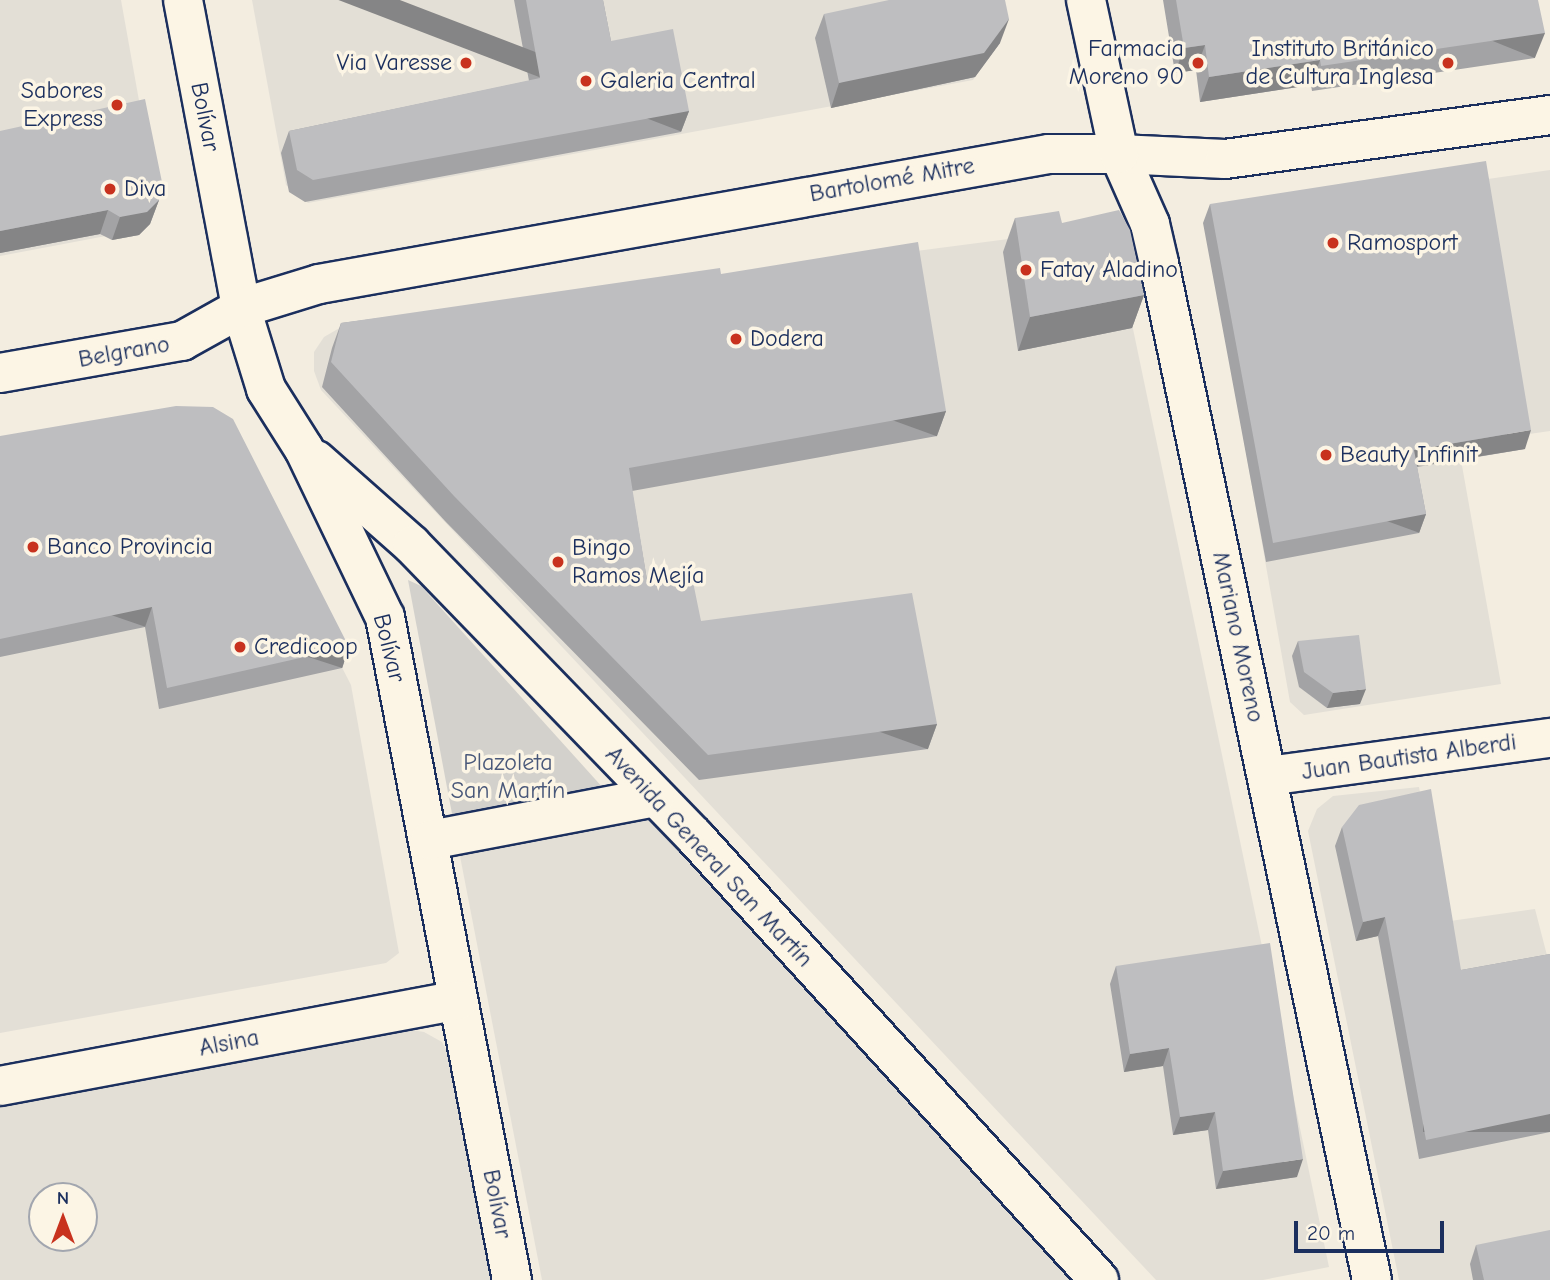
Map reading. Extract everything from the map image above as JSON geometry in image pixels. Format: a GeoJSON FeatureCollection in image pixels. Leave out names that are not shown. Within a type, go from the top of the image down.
{"type":"FeatureCollection","features":[{"type":"Feature","properties":{"kind":"street","name":"Bolívar"},"geometry":{"type":"LineString","coordinates":[[183,0],[241,308],[266,389],[304,449],[385,617],[430,840],[512,1280]]}},
{"type":"Feature","properties":{"kind":"street","name":"Mariano Moreno"},"geometry":{"type":"LineString","coordinates":[[1086,0],[1119,154],[1150,223],[1372,1280]]}},
{"type":"Feature","properties":{"kind":"street","name":"Bartolomé Mitre"},"geometry":{"type":"LineString","coordinates":[[241,308],[319,284],[801,195],[1049,154],[1225,159],[1550,115]]}},
{"type":"Feature","properties":{"kind":"street","name":"Belgrano"},"geometry":{"type":"LineString","coordinates":[[0,373],[182,341],[241,308]]}},
{"type":"Feature","properties":{"kind":"street","name":"Avenida General San Martín"},"geometry":{"type":"LineString","coordinates":[[304,449],[412,545],[655,797],[1099,1280]]}},
{"type":"Feature","properties":{"kind":"street","name":"Juan Bautista Alberdi"},"geometry":{"type":"LineString","coordinates":[[1268,776],[1550,738]]}},
{"type":"Feature","properties":{"kind":"street"},"geometry":{"type":"LineString","coordinates":[[430,840],[655,797]]}},
{"type":"Feature","properties":{"kind":"street","name":"Alsina"},"geometry":{"type":"LineString","coordinates":[[0,1086],[458,1000]]}},
{"type":"Feature","properties":{"kind":"shaded area"},"geometry":{"type":"Polygon","coordinates":[[[0,0],[121,0],[157,201],[143,229],[0,256],[0,0]]]}},
{"type":"Feature","properties":{"kind":"shaded area"},"geometry":{"type":"Polygon","coordinates":[[[252,0],[993,0],[999,40],[973,80],[308,203],[286,185],[252,0]]]}},
{"type":"Feature","properties":{"kind":"shaded area"},"geometry":{"type":"Polygon","coordinates":[[[1550,170],[1550,431],[1523,435],[1524,449],[1461,460],[1501,684],[1304,715],[1290,702],[1205,220],[1550,170]]]}},
{"type":"Feature","properties":{"kind":"shaded area"},"geometry":{"type":"Polygon","coordinates":[[[1069,231],[1118,257],[1329,1267],[1263,1280],[1156,1280],[321,390],[314,371],[314,352],[324,337],[343,326],[1069,231]]]}},
{"type":"Feature","properties":{"kind":"shaded area"},"geometry":{"type":"Polygon","coordinates":[[[225,439],[351,685],[399,953],[386,963],[0,1033],[0,455],[225,439]]]}},
{"type":"Feature","properties":{"kind":"shaded area"},"geometry":{"type":"Polygon","coordinates":[[[1419,787],[1443,922],[1535,909],[1550,967],[1550,1280],[1399,1280],[1308,831],[1317,809],[1333,796],[1419,787]]]}},
{"type":"Feature","properties":{"kind":"shaded area"},"geometry":{"type":"Polygon","coordinates":[[[656,813],[1087,1280],[542,1280],[459,851],[656,813]]]}},
{"type":"Feature","properties":{"kind":"shaded area"},"geometry":{"type":"Polygon","coordinates":[[[406,1029],[424,1032],[442,1042],[452,1061],[493,1280],[0,1280],[0,1104],[406,1029]]]}},
{"type":"Feature","properties":{"kind":"green space","name":"Plazoleta San Martín"},"geometry":{"type":"Polygon","coordinates":[[[408,580],[421,586],[604,789],[459,851],[408,580]]]}},
{"type":"Feature","properties":{"kind":"building"},"geometry":{"type":"Polygon","coordinates":[[[526,0],[603,0],[611,41],[673,29],[689,111],[313,180],[297,170],[289,131],[540,78],[526,0]]]}},
{"type":"Feature","properties":{"kind":"building"},"geometry":{"type":"Polygon","coordinates":[[[889,0],[1005,0],[1009,19],[984,53],[839,83],[824,14],[889,0]]]}},
{"type":"Feature","properties":{"kind":"building"},"geometry":{"type":"Polygon","coordinates":[[[1176,0],[1538,0],[1545,33],[1321,66],[1320,60],[1209,77],[1205,45],[1184,48],[1176,0]]]}},
{"type":"Feature","properties":{"kind":"building"},"geometry":{"type":"Polygon","coordinates":[[[145,99],[163,187],[159,200],[147,212],[120,217],[108,210],[0,231],[0,131],[145,99]]]}},
{"type":"Feature","properties":{"kind":"building"},"geometry":{"type":"Polygon","coordinates":[[[1486,161],[1531,430],[1414,450],[1426,514],[1273,543],[1210,204],[1486,161]]]}},
{"type":"Feature","properties":{"kind":"building"},"geometry":{"type":"Polygon","coordinates":[[[1119,210],[1130,230],[1144,295],[1030,317],[1015,218],[1059,211],[1062,223],[1119,210]]]}},
{"type":"Feature","properties":{"kind":"building"},"geometry":{"type":"Polygon","coordinates":[[[918,242],[946,411],[629,468],[647,580],[692,577],[701,621],[912,593],[937,724],[708,755],[454,496],[331,362],[341,323],[720,268],[721,274],[918,242]]]}},
{"type":"Feature","properties":{"kind":"building"},"geometry":{"type":"Polygon","coordinates":[[[176,406],[213,407],[233,419],[349,647],[167,688],[152,607],[0,639],[0,436],[176,406]]]}},
{"type":"Feature","properties":{"kind":"building"},"geometry":{"type":"Polygon","coordinates":[[[1359,635],[1366,689],[1333,693],[1304,672],[1298,641],[1359,635]]]}},
{"type":"Feature","properties":{"kind":"building"},"geometry":{"type":"Polygon","coordinates":[[[1431,789],[1461,970],[1550,954],[1550,1114],[1426,1140],[1385,917],[1363,922],[1342,827],[1359,805],[1431,789]]]}},
{"type":"Feature","properties":{"kind":"building"},"geometry":{"type":"Polygon","coordinates":[[[1270,943],[1303,1159],[1223,1171],[1215,1112],[1180,1117],[1169,1048],[1130,1054],[1116,966],[1270,943]]]}},
{"type":"Feature","properties":{"kind":"building"},"geometry":{"type":"Polygon","coordinates":[[[1550,1230],[1550,1280],[1484,1280],[1476,1245],[1550,1230]]]}},
{"type":"Feature","properties":{"kind":"place","name":"Via Varesse"},"geometry":{"type":"Point","coordinates":[466,63]}},
{"type":"Feature","properties":{"kind":"place","name":"Farmacia Moreno 90"},"geometry":{"type":"Point","coordinates":[1198,63]}},
{"type":"Feature","properties":{"kind":"place","name":"Instituto Británico de Cultura Inglesa"},"geometry":{"type":"Point","coordinates":[1448,63]}},
{"type":"Feature","properties":{"kind":"place","name":"Galeria Central"},"geometry":{"type":"Point","coordinates":[586,81]}},
{"type":"Feature","properties":{"kind":"place","name":"Sabores Express"},"geometry":{"type":"Point","coordinates":[117,105]}},
{"type":"Feature","properties":{"kind":"place","name":"Diva"},"geometry":{"type":"Point","coordinates":[110,189]}},
{"type":"Feature","properties":{"kind":"place","name":"Ramosport"},"geometry":{"type":"Point","coordinates":[1333,243]}},
{"type":"Feature","properties":{"kind":"place","name":"Fatay Aladino"},"geometry":{"type":"Point","coordinates":[1026,270]}},
{"type":"Feature","properties":{"kind":"place","name":"Dodera"},"geometry":{"type":"Point","coordinates":[736,339]}},
{"type":"Feature","properties":{"kind":"place","name":"Beauty Infinit"},"geometry":{"type":"Point","coordinates":[1326,455]}},
{"type":"Feature","properties":{"kind":"place","name":"Banco Provincia"},"geometry":{"type":"Point","coordinates":[33,547]}},
{"type":"Feature","properties":{"kind":"place","name":"Bingo Ramos Mejía"},"geometry":{"type":"Point","coordinates":[558,562]}},
{"type":"Feature","properties":{"kind":"place","name":"Credicoop"},"geometry":{"type":"Point","coordinates":[240,647]}}]}
